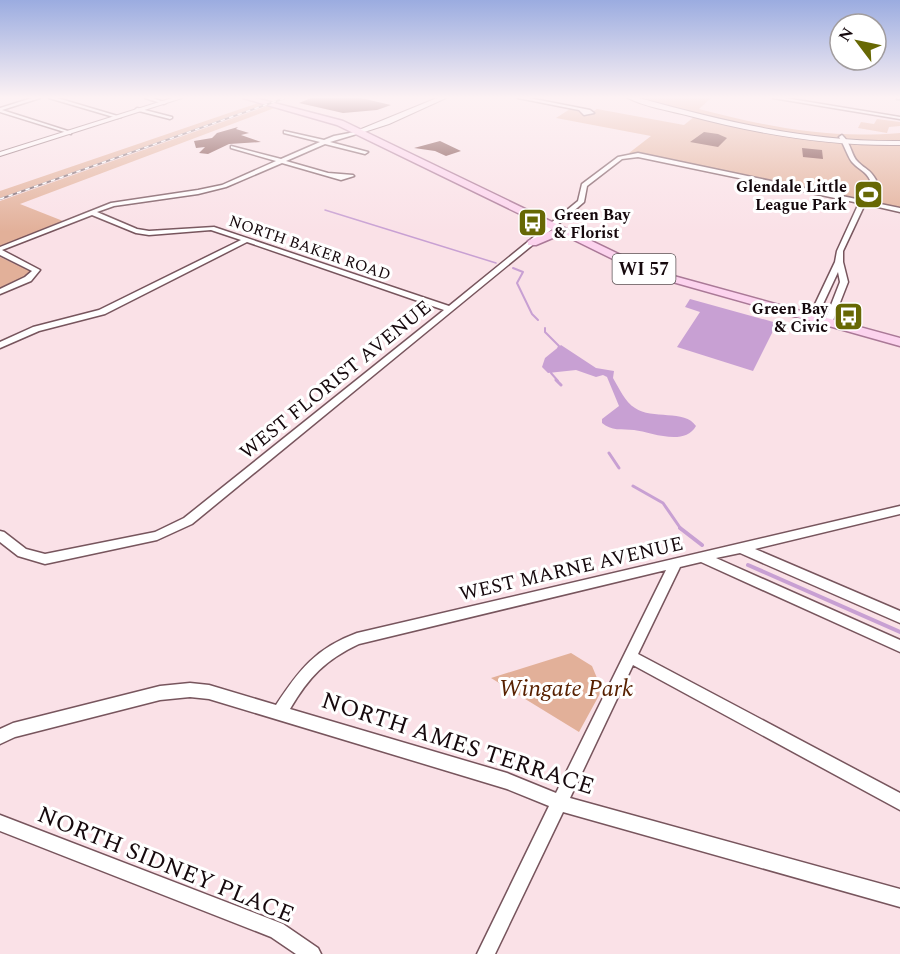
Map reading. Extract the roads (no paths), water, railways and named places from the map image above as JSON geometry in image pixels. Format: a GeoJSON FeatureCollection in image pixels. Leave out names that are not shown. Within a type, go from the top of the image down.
{"type":"FeatureCollection","features":[{"type":"Feature","properties":{"kind":"main road","name":"WI 57"},"geometry":{"type":"LineString","coordinates":[[388,143],[514,204]]}},
{"type":"Feature","properties":{"kind":"main road","name":"WI 57"},"geometry":{"type":"LineString","coordinates":[[393,143],[627,262],[666,277],[829,319],[900,334]]}},
{"type":"Feature","properties":{"kind":"main road"},"geometry":{"type":"LineString","coordinates":[[532,243],[558,227]]}},
{"type":"Feature","properties":{"kind":"main road","name":"WI 57"},"geometry":{"type":"LineString","coordinates":[[829,319],[900,342]]}},
{"type":"Feature","properties":{"kind":"street"},"geometry":{"type":"LineString","coordinates":[[0,152],[31,143]]}},
{"type":"Feature","properties":{"kind":"street"},"geometry":{"type":"LineString","coordinates":[[0,250],[91,212],[133,200],[217,188],[324,143]]}},
{"type":"Feature","properties":{"kind":"street"},"geometry":{"type":"LineString","coordinates":[[327,143],[365,152]]}},
{"type":"Feature","properties":{"kind":"street"},"geometry":{"type":"LineString","coordinates":[[814,315],[839,262],[839,252],[873,180],[873,176],[853,161],[846,143]]}},
{"type":"Feature","properties":{"kind":"street"},"geometry":{"type":"LineString","coordinates":[[233,147],[329,174]]}},
{"type":"Feature","properties":{"kind":"street"},"geometry":{"type":"LineString","coordinates":[[558,227],[581,202],[584,185],[620,158],[629,155],[900,210]]}},
{"type":"Feature","properties":{"kind":"street","name":"NORTH BAKER ROAD"},"geometry":{"type":"LineString","coordinates":[[91,212],[136,231],[149,233],[212,228],[450,309]]}},
{"type":"Feature","properties":{"kind":"street"},"geometry":{"type":"LineString","coordinates":[[0,345],[36,329],[102,312],[248,239]]}},
{"type":"Feature","properties":{"kind":"street","name":"WEST FLORIST AVENUE"},"geometry":{"type":"LineString","coordinates":[[0,535],[22,553],[45,559],[157,536],[177,528],[195,516],[532,243]]}},
{"type":"Feature","properties":{"kind":"street"},"geometry":{"type":"LineString","coordinates":[[0,250],[36,270],[28,279],[0,292]]}},
{"type":"Feature","properties":{"kind":"street"},"geometry":{"type":"LineString","coordinates":[[829,319],[844,282],[843,270],[839,262]]}},
{"type":"Feature","properties":{"kind":"street","name":"WEST MARNE AVENUE"},"geometry":{"type":"LineString","coordinates":[[280,712],[312,664],[330,650],[357,639],[642,569],[704,558],[900,510]]}},
{"type":"Feature","properties":{"kind":"street"},"geometry":{"type":"LineString","coordinates":[[740,548],[900,617]]}},
{"type":"Feature","properties":{"kind":"street"},"geometry":{"type":"LineString","coordinates":[[704,558],[900,646]]}},
{"type":"Feature","properties":{"kind":"street"},"geometry":{"type":"LineString","coordinates":[[486,954],[675,564]]}},
{"type":"Feature","properties":{"kind":"street"},"geometry":{"type":"LineString","coordinates":[[630,657],[900,802]]}},
{"type":"Feature","properties":{"kind":"street","name":"NORTH AMES TERRACE"},"geometry":{"type":"LineString","coordinates":[[0,736],[13,730],[160,693],[190,690],[209,692],[507,781],[561,803],[900,898]]}},
{"type":"Feature","properties":{"kind":"street","name":"NORTH SIDNEY PLACE"},"geometry":{"type":"LineString","coordinates":[[0,823],[277,930],[312,954]]}},
{"type":"Feature","properties":{"kind":"waterway"},"geometry":{"type":"LineString","coordinates":[[325,210],[496,263]]}},
{"type":"Feature","properties":{"kind":"waterway"},"geometry":{"type":"LineString","coordinates":[[513,268],[523,272],[517,283],[532,314],[538,320]]}},
{"type":"Feature","properties":{"kind":"waterway"},"geometry":{"type":"LineString","coordinates":[[545,328],[545,332],[559,346],[558,349]]}},
{"type":"Feature","properties":{"kind":"waterway"},"geometry":{"type":"LineString","coordinates":[[552,370],[551,373],[558,381]]}},
{"type":"Feature","properties":{"kind":"waterway"},"geometry":{"type":"LineString","coordinates":[[556,380],[561,385]]}},
{"type":"Feature","properties":{"kind":"waterway"},"geometry":{"type":"LineString","coordinates":[[609,453],[619,468]]}},
{"type":"Feature","properties":{"kind":"waterway"},"geometry":{"type":"LineString","coordinates":[[633,486],[663,503],[681,529]]}},
{"type":"Feature","properties":{"kind":"waterway"},"geometry":{"type":"LineString","coordinates":[[681,529],[702,545]]}},
{"type":"Feature","properties":{"kind":"waterway"},"geometry":{"type":"LineString","coordinates":[[748,565],[900,632]]}},
{"type":"Feature","properties":{"kind":"railway"},"geometry":{"type":"LineString","coordinates":[[0,199],[159,143]]}},
{"type":"Feature","properties":{"kind":"place","name":"Glendale Little League Park"},"geometry":{"type":"Point","coordinates":[868,195]}},
{"type":"Feature","properties":{"kind":"place","name":"Green Bay & Florist"},"geometry":{"type":"Point","coordinates":[533,223]}},
{"type":"Feature","properties":{"kind":"place","name":"Green Bay & Civic"},"geometry":{"type":"Point","coordinates":[849,317]}},
{"type":"Feature","properties":{"kind":"park label","name":"Wingate Park"},"geometry":{"type":"Point","coordinates":[566,688]}}]}
